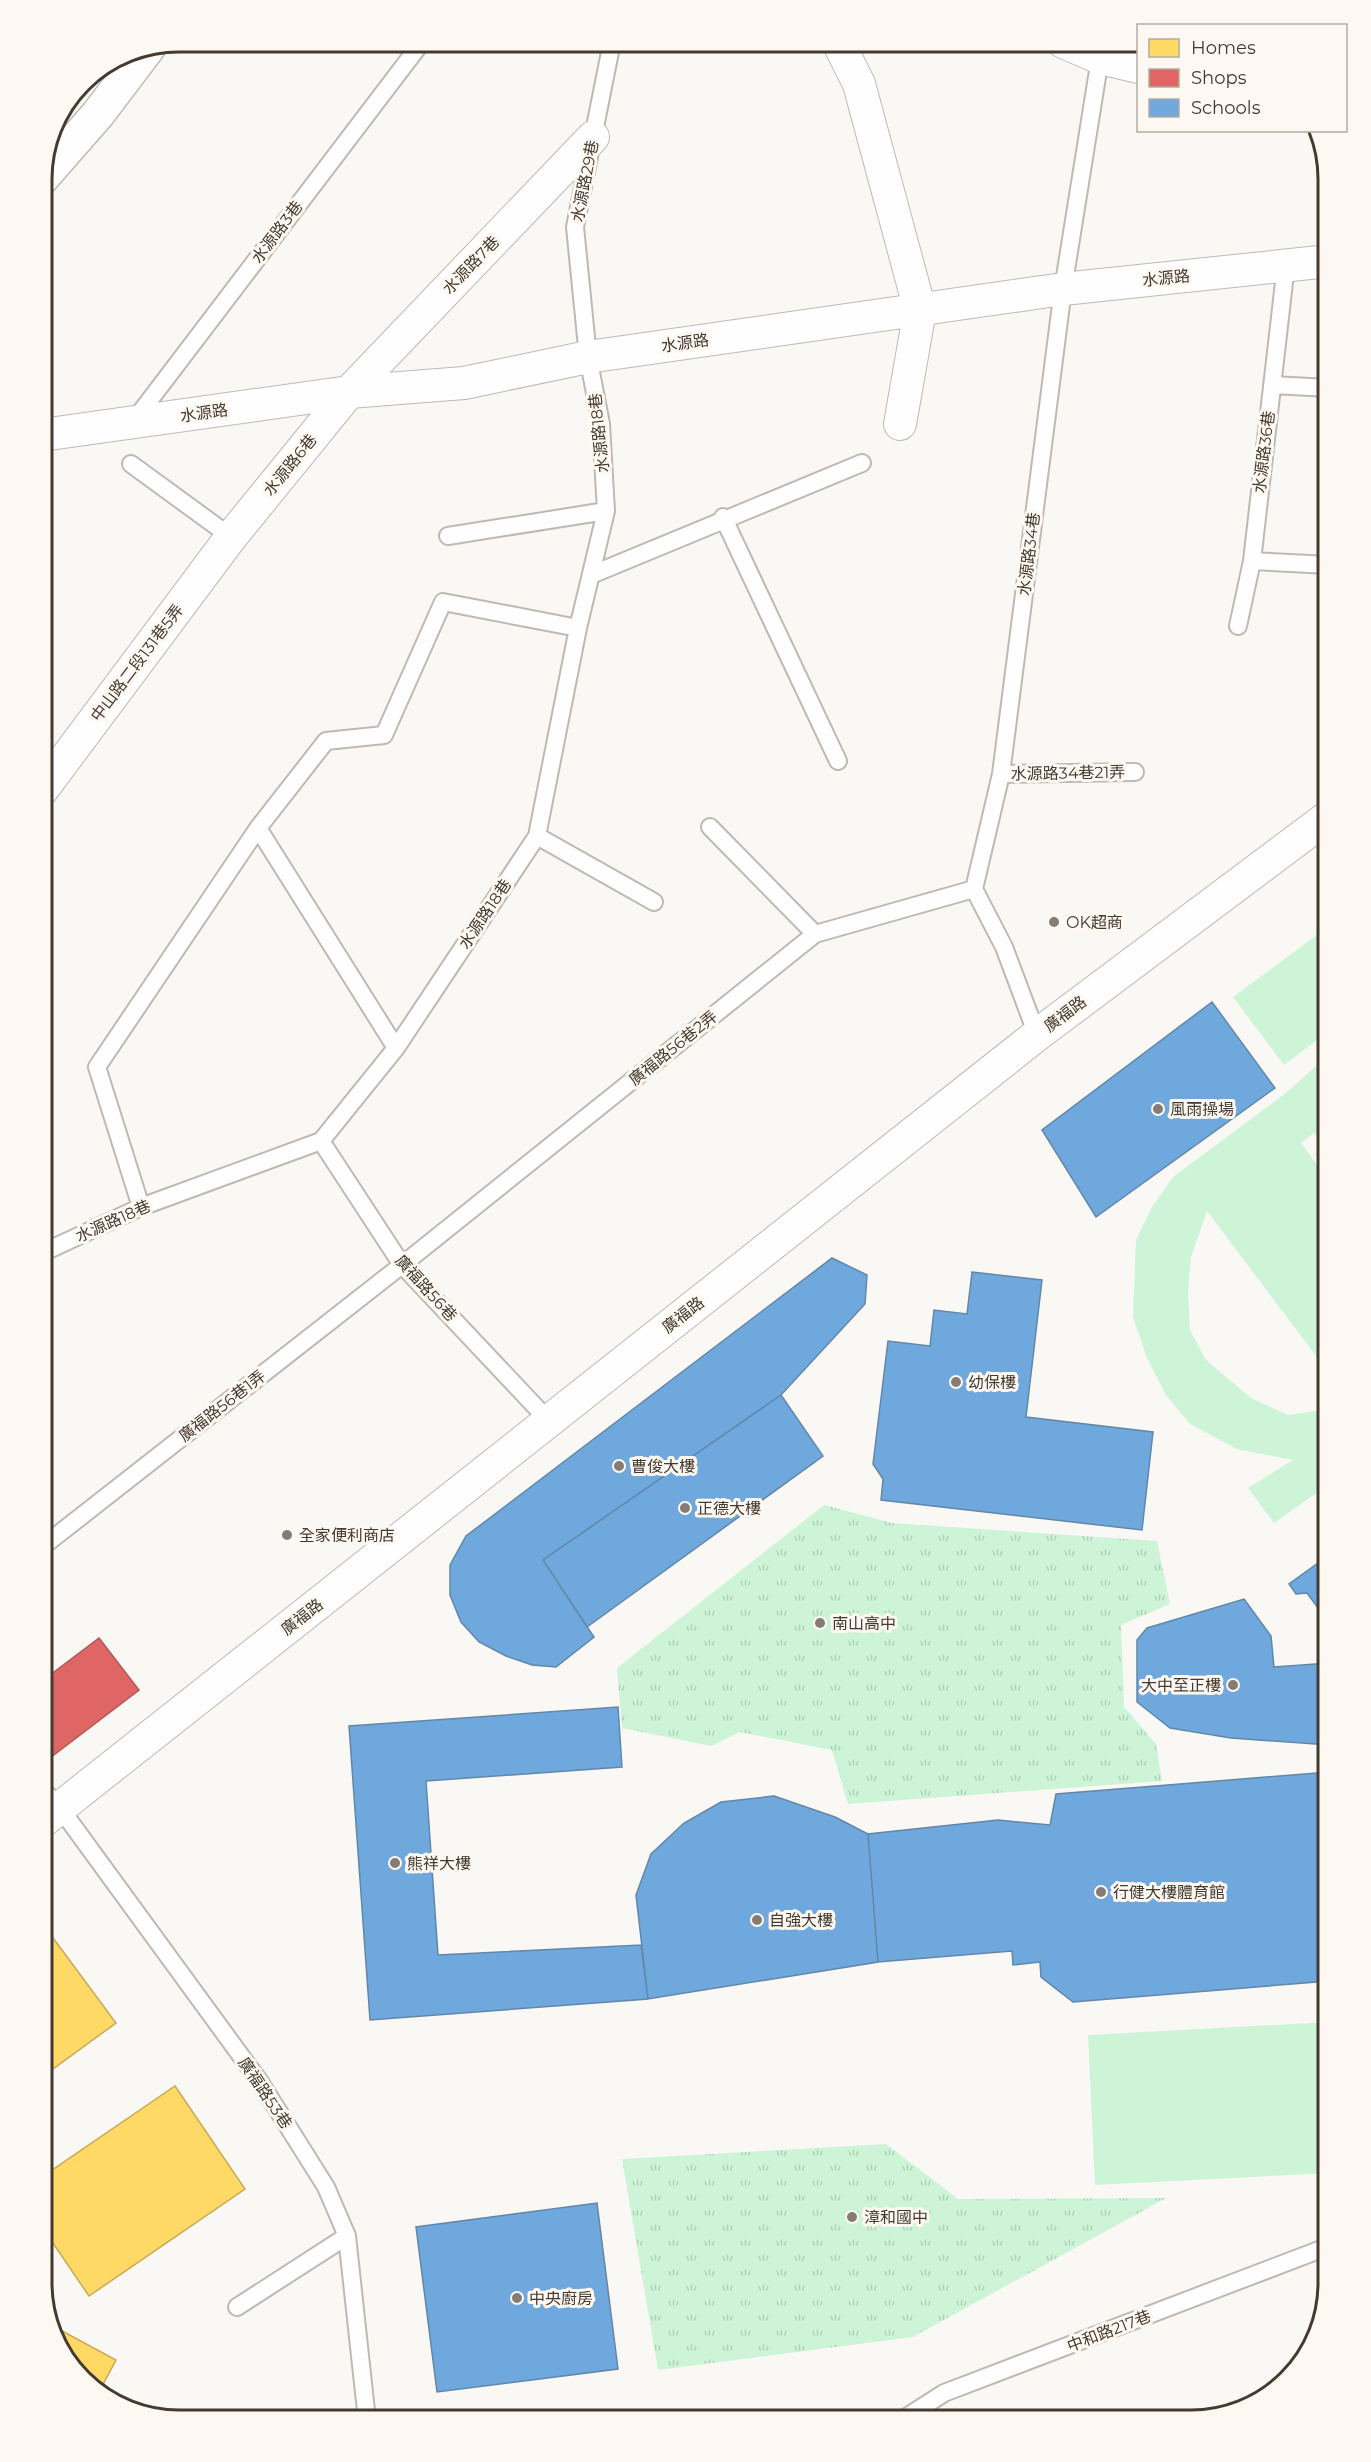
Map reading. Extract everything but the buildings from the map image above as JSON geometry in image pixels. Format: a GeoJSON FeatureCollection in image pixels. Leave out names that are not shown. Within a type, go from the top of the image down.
{"type":"FeatureCollection","features":[{"type":"Feature","properties":{"kind":"street"},"geometry":{"type":"LineString","coordinates":[[844,53],[859,84],[920,310],[900,424]]}},
{"type":"Feature","properties":{"kind":"street"},"geometry":{"type":"LineString","coordinates":[[1108,53],[1137,67]]}},
{"type":"Feature","properties":{"kind":"street"},"geometry":{"type":"LineString","coordinates":[[54,164],[98,114],[140,59]]}},
{"type":"Feature","properties":{"kind":"street","name":"水源路7巷"},"geometry":{"type":"LineString","coordinates":[[349,392],[593,137]]}},
{"type":"Feature","properties":{"kind":"street","name":"水源路"},"geometry":{"type":"LineString","coordinates":[[53,434],[349,392],[464,383],[588,357],[1063,289],[1318,262]]}},
{"type":"Feature","properties":{"kind":"street","name":"水源路6巷"},"geometry":{"type":"LineString","coordinates":[[231,537],[349,392]]}},
{"type":"Feature","properties":{"kind":"street","name":"中山路二段131巷5弄"},"geometry":{"type":"LineString","coordinates":[[53,776],[231,537]]}},
{"type":"Feature","properties":{"kind":"street","name":"廣福路"},"geometry":{"type":"LineString","coordinates":[[52,1803],[549,1421],[1037,1035],[1318,824]]}},
{"type":"Feature","properties":{"kind":"lane","name":"水源路3巷"},"geometry":{"type":"LineString","coordinates":[[132,423],[414,53]]}},
{"type":"Feature","properties":{"kind":"lane","name":"水源路29巷"},"geometry":{"type":"LineString","coordinates":[[588,357],[575,227],[610,53]]}},
{"type":"Feature","properties":{"kind":"lane","name":"水源路34巷"},"geometry":{"type":"LineString","coordinates":[[974,889],[1001,774],[1063,289],[1101,53]]}},
{"type":"Feature","properties":{"kind":"lane","name":"水源路36巷"},"geometry":{"type":"LineString","coordinates":[[1238,626],[1252,561],[1286,265]]}},
{"type":"Feature","properties":{"kind":"lane","name":"水源路18巷"},"geometry":{"type":"LineString","coordinates":[[52,1248],[141,1207],[321,1141],[396,1048],[537,836],[578,628],[606,511],[601,424],[588,357]]}},
{"type":"Feature","properties":{"kind":"lane"},"geometry":{"type":"LineString","coordinates":[[1272,385],[1318,387]]}},
{"type":"Feature","properties":{"kind":"lane"},"geometry":{"type":"LineString","coordinates":[[131,464],[231,537]]}},
{"type":"Feature","properties":{"kind":"lane"},"geometry":{"type":"LineString","coordinates":[[591,575],[862,464]]}},
{"type":"Feature","properties":{"kind":"lane"},"geometry":{"type":"LineString","coordinates":[[448,536],[606,511]]}},
{"type":"Feature","properties":{"kind":"lane"},"geometry":{"type":"LineString","coordinates":[[723,519],[838,760]]}},
{"type":"Feature","properties":{"kind":"lane"},"geometry":{"type":"LineString","coordinates":[[1252,561],[1318,564]]}},
{"type":"Feature","properties":{"kind":"lane"},"geometry":{"type":"LineString","coordinates":[[141,1207],[97,1067],[258,828],[326,741],[384,735],[443,602],[578,628]]}},
{"type":"Feature","properties":{"kind":"lane","name":"水源路34巷21弄"},"geometry":{"type":"LineString","coordinates":[[1001,774],[1135,772]]}},
{"type":"Feature","properties":{"kind":"lane"},"geometry":{"type":"LineString","coordinates":[[710,827],[815,934]]}},
{"type":"Feature","properties":{"kind":"lane"},"geometry":{"type":"LineString","coordinates":[[258,828],[396,1048]]}},
{"type":"Feature","properties":{"kind":"lane"},"geometry":{"type":"LineString","coordinates":[[537,836],[654,902]]}},
{"type":"Feature","properties":{"kind":"lane"},"geometry":{"type":"LineString","coordinates":[[974,889],[1004,947],[1037,1035]]}},
{"type":"Feature","properties":{"kind":"lane","name":"廣福路56巷2弄"},"geometry":{"type":"LineString","coordinates":[[402,1264],[815,934],[974,889]]}},
{"type":"Feature","properties":{"kind":"lane","name":"廣福路56巷"},"geometry":{"type":"LineString","coordinates":[[321,1141],[402,1264],[549,1421]]}},
{"type":"Feature","properties":{"kind":"lane","name":"廣福路56巷1弄"},"geometry":{"type":"LineString","coordinates":[[52,1538],[402,1264]]}},
{"type":"Feature","properties":{"kind":"lane","name":"廣福路53巷"},"geometry":{"type":"LineString","coordinates":[[52,1811],[260,2082],[326,2187],[347,2236],[366,2409]]}},
{"type":"Feature","properties":{"kind":"lane"},"geometry":{"type":"LineString","coordinates":[[237,2307],[347,2236]]}},
{"type":"Feature","properties":{"kind":"lane","name":"中和路217巷"},"geometry":{"type":"LineString","coordinates":[[918,2410],[944,2393],[1318,2250]]}},
{"type":"Feature","properties":{"kind":"green space"},"geometry":{"type":"Polygon","coordinates":[[[1318,934],[1318,1039],[1284,1065],[1233,997],[1318,934]]]}},
{"type":"Feature","properties":{"kind":"green space"},"geometry":{"type":"Polygon","coordinates":[[[1318,1065],[1318,1138],[1314,1133],[1301,1143],[1318,1166],[1318,1358],[1207,1211],[1191,1257],[1188,1292],[1190,1330],[1206,1360],[1251,1398],[1288,1415],[1318,1411],[1318,1492],[1274,1523],[1248,1488],[1293,1460],[1237,1449],[1190,1424],[1166,1395],[1147,1358],[1133,1317],[1136,1240],[1152,1207],[1173,1177],[1282,1096],[1318,1065]]]}},
{"type":"Feature","properties":{"kind":"green space"},"geometry":{"type":"Polygon","coordinates":[[[824,1505],[892,1523],[1157,1541],[1170,1604],[1121,1625],[1124,1707],[1156,1744],[1162,1781],[848,1804],[832,1750],[740,1732],[711,1746],[622,1728],[617,1668],[824,1505]]]}},
{"type":"Feature","properties":{"kind":"green space"},"geometry":{"type":"Polygon","coordinates":[[[1318,2023],[1318,2174],[1095,2185],[1088,2035],[1318,2023]]]}},
{"type":"Feature","properties":{"kind":"green space"},"geometry":{"type":"Polygon","coordinates":[[[886,2144],[958,2199],[1166,2198],[913,2337],[658,2370],[622,2159],[886,2144]]]}},
{"type":"Feature","properties":{"kind":"place","name":"OK超商"},"geometry":{"type":"Point","coordinates":[1054,922]}},
{"type":"Feature","properties":{"kind":"place","name":"風雨操場"},"geometry":{"type":"Point","coordinates":[1158,1109]}},
{"type":"Feature","properties":{"kind":"place","name":"幼保樓"},"geometry":{"type":"Point","coordinates":[956,1382]}},
{"type":"Feature","properties":{"kind":"place","name":"曹俊大樓"},"geometry":{"type":"Point","coordinates":[619,1466]}},
{"type":"Feature","properties":{"kind":"place","name":"正德大樓"},"geometry":{"type":"Point","coordinates":[685,1508]}},
{"type":"Feature","properties":{"kind":"place","name":"全家便利商店"},"geometry":{"type":"Point","coordinates":[287,1535]}},
{"type":"Feature","properties":{"kind":"place","name":"南山高中"},"geometry":{"type":"Point","coordinates":[820,1623]}},
{"type":"Feature","properties":{"kind":"place","name":"大中至正樓"},"geometry":{"type":"Point","coordinates":[1233,1685]}},
{"type":"Feature","properties":{"kind":"place","name":"熊祥大樓"},"geometry":{"type":"Point","coordinates":[395,1863]}},
{"type":"Feature","properties":{"kind":"place","name":"行健大樓體育館"},"geometry":{"type":"Point","coordinates":[1101,1892]}},
{"type":"Feature","properties":{"kind":"place","name":"自強大樓"},"geometry":{"type":"Point","coordinates":[757,1920]}},
{"type":"Feature","properties":{"kind":"place","name":"漳和國中"},"geometry":{"type":"Point","coordinates":[852,2217]}},
{"type":"Feature","properties":{"kind":"place","name":"中央廚房"},"geometry":{"type":"Point","coordinates":[517,2298]}}]}
